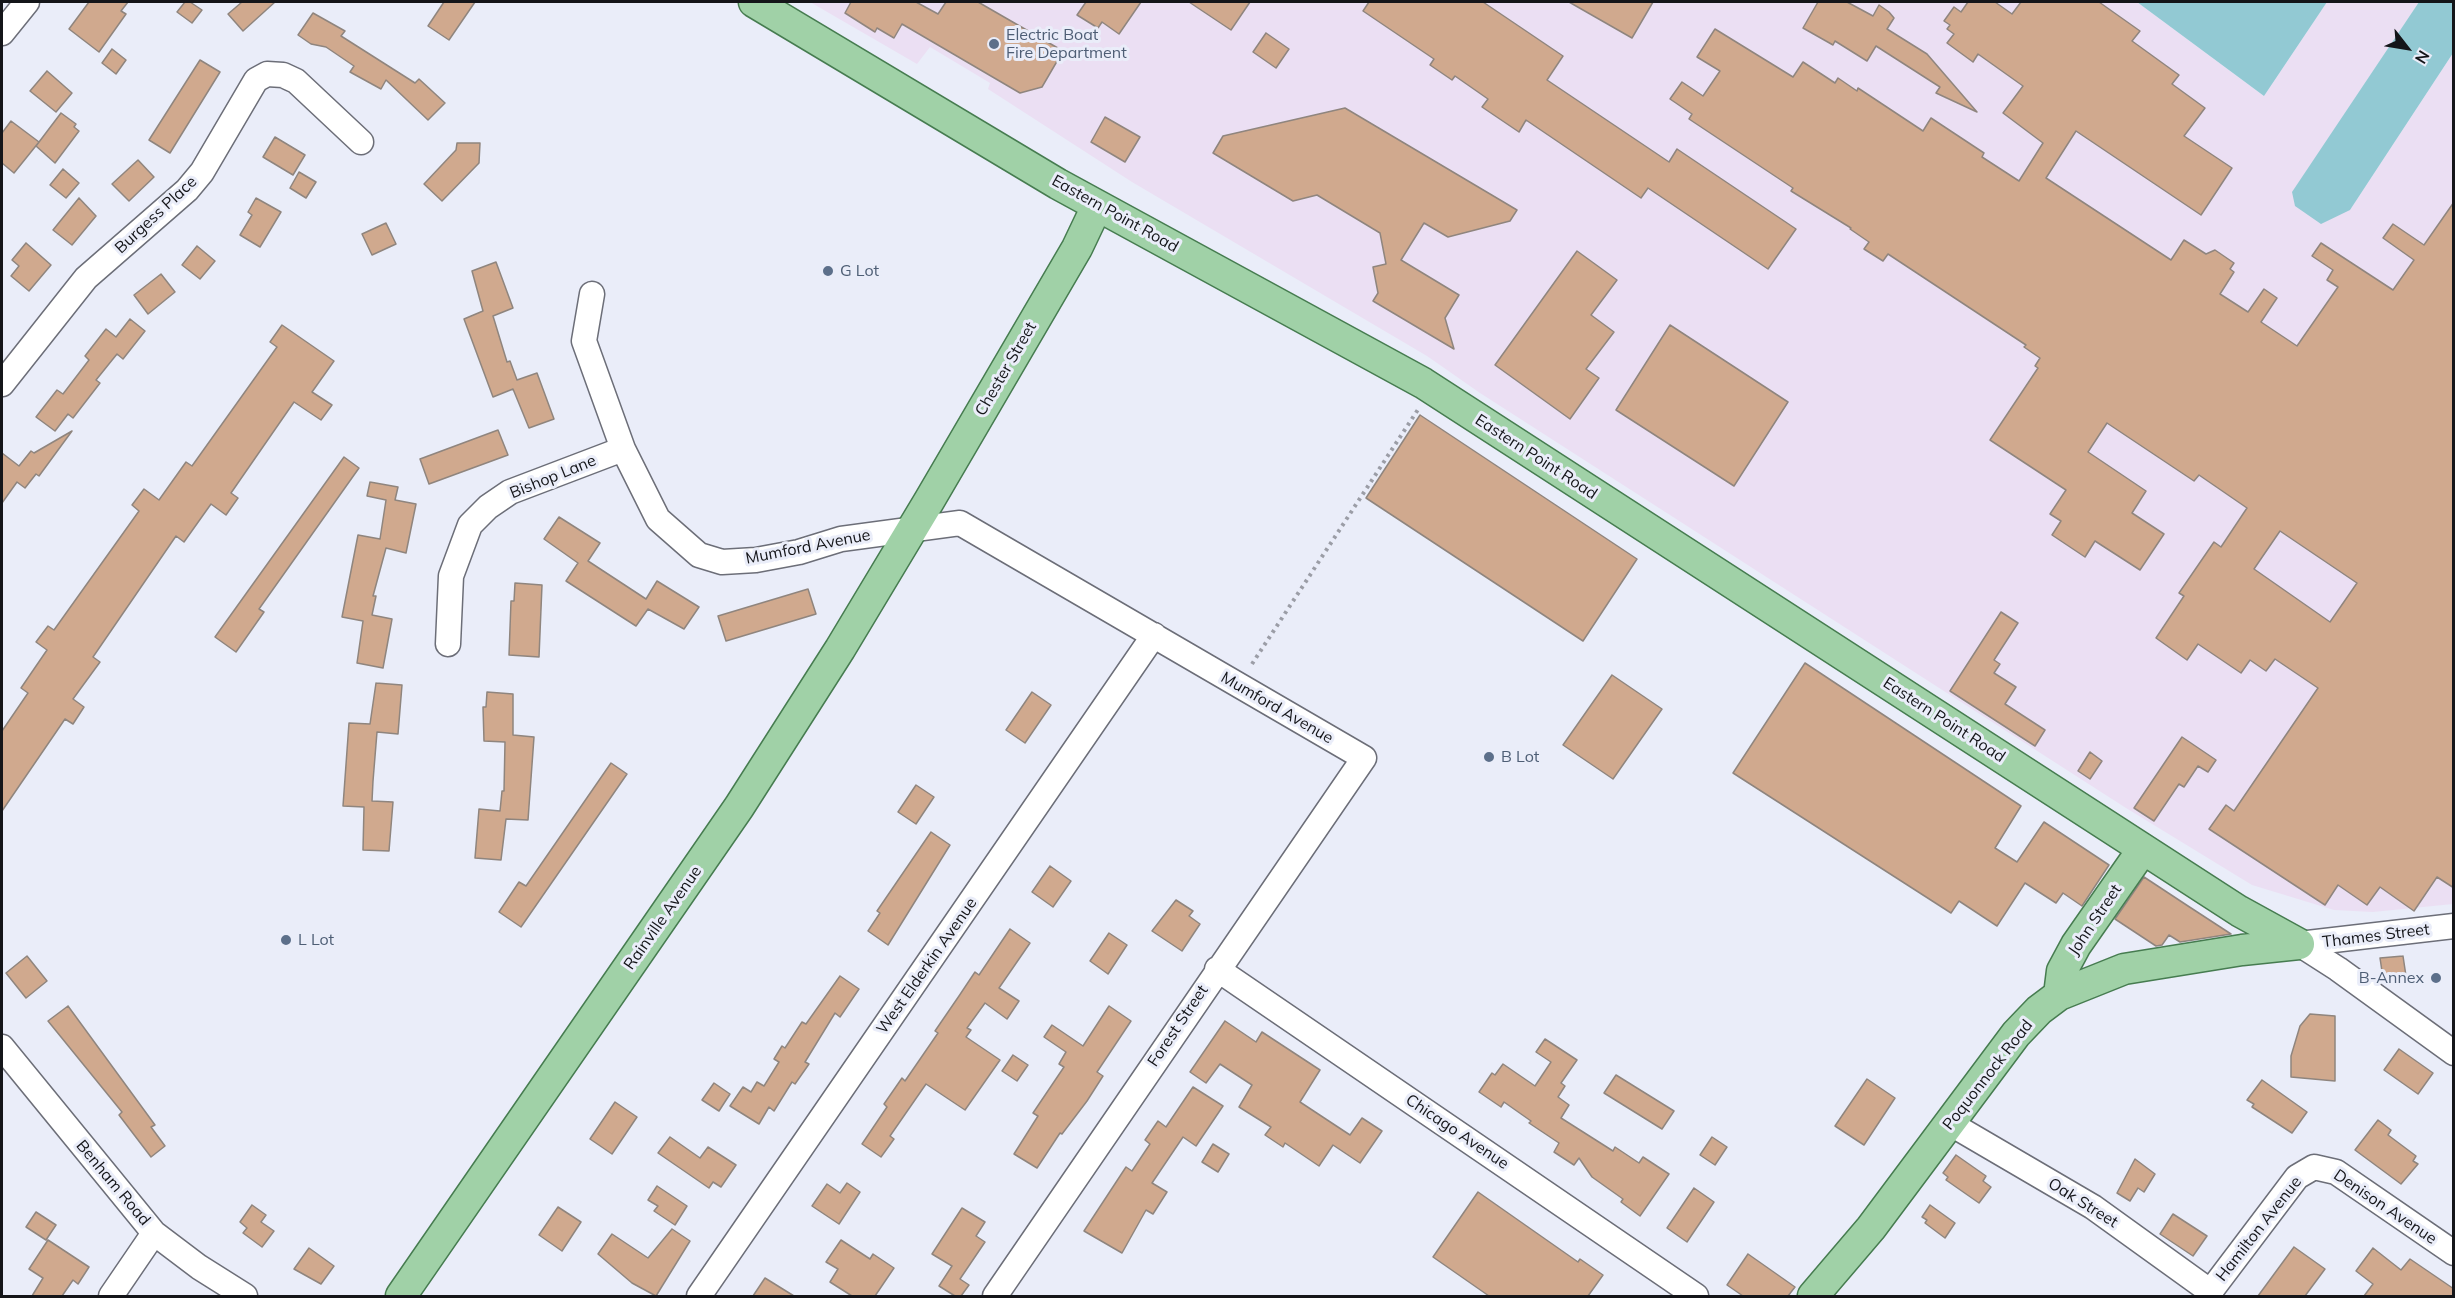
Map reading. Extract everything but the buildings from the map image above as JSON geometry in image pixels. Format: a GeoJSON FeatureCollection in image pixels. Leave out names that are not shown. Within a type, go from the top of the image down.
{"type":"FeatureCollection","features":[{"type":"Feature","properties":{"kind":"main road","name":"Eastern Point Road"},"geometry":{"type":"LineString","coordinates":[[754,2],[1097,206],[1423,383],[2239,911],[2299,944]]}},
{"type":"Feature","properties":{"kind":"main road","name":"Chester Street"},"geometry":{"type":"LineString","coordinates":[[912,530],[1077,248],[1097,206]]}},
{"type":"Feature","properties":{"kind":"main road","name":"Rainville Avenue"},"geometry":{"type":"LineString","coordinates":[[401,1296],[739,807],[840,649],[912,530]]}},
{"type":"Feature","properties":{"kind":"main road","name":"John Street"},"geometry":{"type":"LineString","coordinates":[[2058,995],[2062,971],[2076,945],[2144,849]]}},
{"type":"Feature","properties":{"kind":"main road","name":"Poquonnock Road"},"geometry":{"type":"LineString","coordinates":[[1813,1296],[1871,1228],[2016,1035],[2039,1010],[2058,995],[2124,969],[2242,950],[2299,944]]}},
{"type":"Feature","properties":{"kind":"street"},"geometry":{"type":"LineString","coordinates":[[2,33],[27,2]]}},
{"type":"Feature","properties":{"kind":"street","name":"Burgess Place"},"geometry":{"type":"LineString","coordinates":[[2,384],[86,278],[175,203],[195,181],[256,80],[267,74],[283,75],[296,81],[361,142]]}},
{"type":"Feature","properties":{"kind":"street","name":"Mumford Avenue"},"geometry":{"type":"LineString","coordinates":[[592,294],[584,341],[623,449],[658,519],[699,555],[722,562],[756,560],[799,552],[841,539],[960,523],[1364,758]]}},
{"type":"Feature","properties":{"kind":"street","name":"Bishop Lane"},"geometry":{"type":"LineString","coordinates":[[448,644],[452,576],[470,525],[488,507],[510,492],[623,449]]}},
{"type":"Feature","properties":{"kind":"street","name":"West Elderkin Avenue"},"geometry":{"type":"LineString","coordinates":[[699,1296],[1154,635]]}},
{"type":"Feature","properties":{"kind":"street","name":"Forest Street"},"geometry":{"type":"LineString","coordinates":[[995,1296],[1217,969],[1364,758]]}},
{"type":"Feature","properties":{"kind":"street","name":"Thames Street"},"geometry":{"type":"LineString","coordinates":[[2299,944],[2454,926]]}},
{"type":"Feature","properties":{"kind":"street"},"geometry":{"type":"LineString","coordinates":[[2299,944],[2338,969],[2454,1053]]}},
{"type":"Feature","properties":{"kind":"street","name":"Chicago Avenue"},"geometry":{"type":"LineString","coordinates":[[1217,969],[1696,1296]]}},
{"type":"Feature","properties":{"kind":"street","name":"Benham Road"},"geometry":{"type":"LineString","coordinates":[[2,1047],[154,1233],[199,1267],[245,1296]]}},
{"type":"Feature","properties":{"kind":"street","name":"Oak Street"},"geometry":{"type":"LineString","coordinates":[[1951,1124],[2093,1207],[2209,1294]]}},
{"type":"Feature","properties":{"kind":"street","name":"Hamilton Avenue"},"geometry":{"type":"LineString","coordinates":[[2209,1294],[2297,1177],[2314,1167]]}},
{"type":"Feature","properties":{"kind":"street","name":"Denison Avenue"},"geometry":{"type":"LineString","coordinates":[[2314,1167],[2336,1172],[2454,1253]]}},
{"type":"Feature","properties":{"kind":"street"},"geometry":{"type":"LineString","coordinates":[[111,1296],[154,1233]]}},
{"type":"Feature","properties":{"kind":"path"},"geometry":{"type":"LineString","coordinates":[[1252,664],[1420,408]]}},
{"type":"Feature","properties":{"kind":"shaded area"},"geometry":{"type":"Polygon","coordinates":[[[810,2],[2137,2],[2264,96],[2327,2],[2419,2],[2292,193],[2350,210],[2453,53],[2453,904],[2373,912],[2334,910],[2252,885],[2126,808],[1480,393],[1427,356],[1132,182],[988,89],[990,83],[930,47],[917,64],[810,2]]]}},
{"type":"Feature","properties":{"kind":"water"},"geometry":{"type":"Polygon","coordinates":[[[2137,2],[2327,2],[2264,96],[2137,2]]]}},
{"type":"Feature","properties":{"kind":"water"},"geometry":{"type":"Polygon","coordinates":[[[2419,2],[2453,2],[2453,53],[2350,210],[2321,224],[2295,206],[2292,192],[2419,2]]]}},
{"type":"Feature","properties":{"kind":"place","name":"Electric Boat Fire Department"},"geometry":{"type":"Point","coordinates":[994,44]}},
{"type":"Feature","properties":{"kind":"place","name":"G Lot"},"geometry":{"type":"Point","coordinates":[828,271]}},
{"type":"Feature","properties":{"kind":"place","name":"B Lot"},"geometry":{"type":"Point","coordinates":[1489,757]}},
{"type":"Feature","properties":{"kind":"place","name":"L Lot"},"geometry":{"type":"Point","coordinates":[286,940]}},
{"type":"Feature","properties":{"kind":"place","name":"B-Annex"},"geometry":{"type":"Point","coordinates":[2436,978]}}]}
